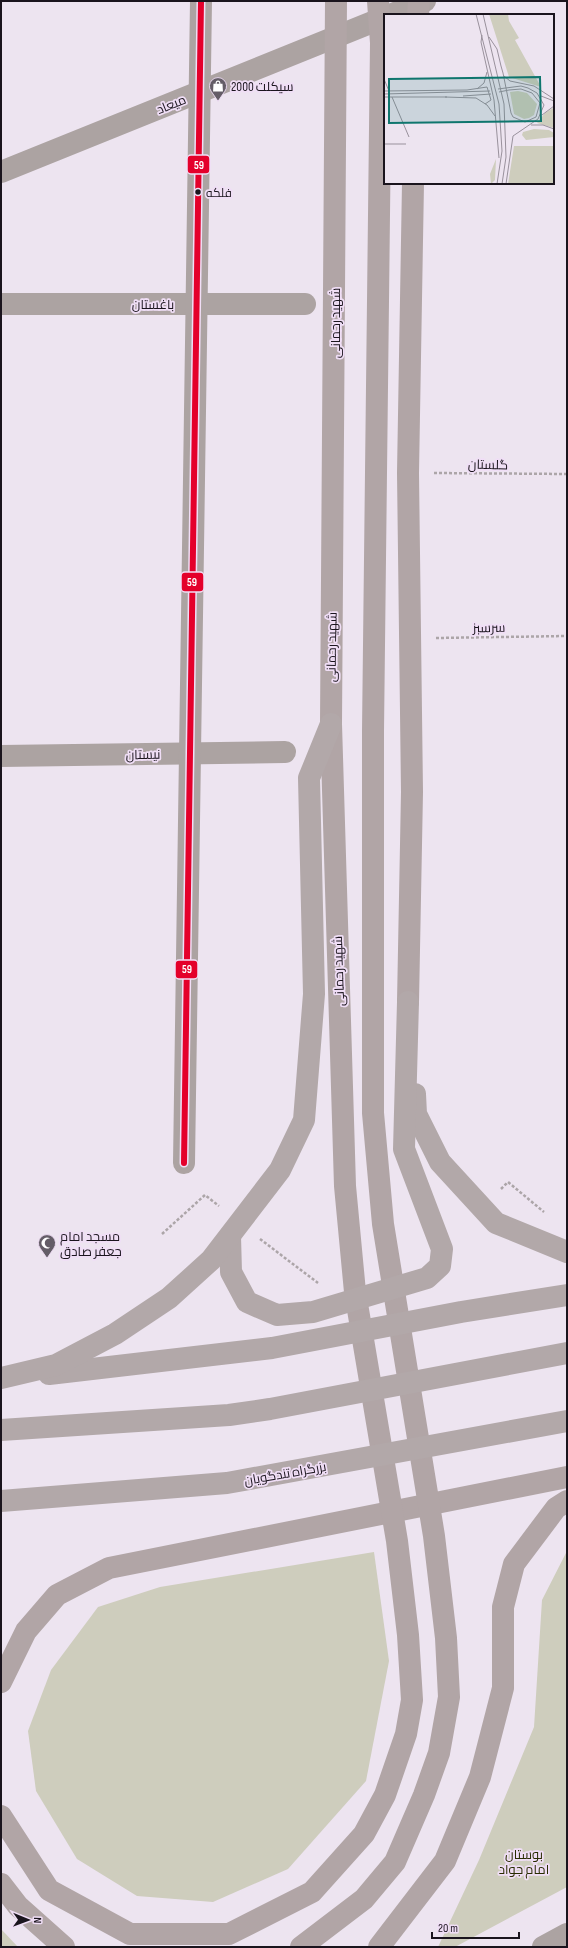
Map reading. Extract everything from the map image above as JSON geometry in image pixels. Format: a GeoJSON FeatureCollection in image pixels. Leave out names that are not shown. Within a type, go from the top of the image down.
{"type":"FeatureCollection","features":[{"type":"Feature","properties":{"kind":"highway"},"geometry":{"type":"LineString","coordinates":[[1,1379],[56,1365],[115,1334],[169,1298],[211,1260],[280,1170],[304,1120],[314,994],[309,778],[331,724]]}},
{"type":"Feature","properties":{"kind":"highway"},"geometry":{"type":"LineString","coordinates":[[230,1236],[231,1272],[247,1302],[277,1315],[313,1312],[427,1278],[440,1266],[442,1249],[404,1150],[408,1002]]}},
{"type":"Feature","properties":{"kind":"highway"},"geometry":{"type":"LineString","coordinates":[[408,1002],[416,1114],[440,1162],[496,1223],[567,1252]]}},
{"type":"Feature","properties":{"kind":"highway"},"geometry":{"type":"LineString","coordinates":[[1,1379],[272,1348],[461,1312],[567,1295]]}},
{"type":"Feature","properties":{"kind":"highway"},"geometry":{"type":"LineString","coordinates":[[1,1430],[229,1415],[278,1408],[567,1353]]}},
{"type":"Feature","properties":{"kind":"highway","name":"بزرگراه تندگویان"},"geometry":{"type":"LineString","coordinates":[[1,1501],[227,1483],[567,1421]]}},
{"type":"Feature","properties":{"kind":"main road","name":"شهید رحمانی"},"geometry":{"type":"LineString","coordinates":[[1,1816],[49,1890],[130,1934],[229,1934],[312,1892],[364,1834],[385,1795],[406,1734],[412,1700],[408,1635],[397,1541],[355,1292],[345,1186],[331,724],[336,1]]}},
{"type":"Feature","properties":{"kind":"main road"},"geometry":{"type":"LineString","coordinates":[[301,1947],[326,1930],[364,1899],[395,1862],[424,1795],[439,1753],[449,1697],[446,1638],[434,1536],[383,1224],[373,1113],[373,731],[381,43],[383,13]]}},
{"type":"Feature","properties":{"kind":"main road"},"geometry":{"type":"LineString","coordinates":[[408,1002],[412,792],[408,473],[413,184]]}},
{"type":"Feature","properties":{"kind":"main road"},"geometry":{"type":"LineString","coordinates":[[1,1682],[26,1631],[57,1595],[109,1568],[567,1478]]}},
{"type":"Feature","properties":{"kind":"main road"},"geometry":{"type":"LineString","coordinates":[[379,1947],[445,1861],[480,1777],[503,1688],[503,1607],[514,1564],[556,1508],[567,1501]]}},
{"type":"Feature","properties":{"kind":"main road"},"geometry":{"type":"LineString","coordinates":[[1,1884],[18,1906],[59,1943]]}},
{"type":"Feature","properties":{"kind":"main road"},"geometry":{"type":"LineString","coordinates":[[329,1947],[370,1892]]}},
{"type":"Feature","properties":{"kind":"street"},"geometry":{"type":"LineString","coordinates":[[184,1164],[201,1]]}},
{"type":"Feature","properties":{"kind":"street","name":"میعاد"},"geometry":{"type":"LineString","coordinates":[[1,172],[336,37],[383,13],[420,5]]}},
{"type":"Feature","properties":{"kind":"street","name":"باغستان"},"geometry":{"type":"LineString","coordinates":[[1,304],[305,304]]}},
{"type":"Feature","properties":{"kind":"street","name":"نیستان"},"geometry":{"type":"LineString","coordinates":[[1,756],[286,752]]}},
{"type":"Feature","properties":{"kind":"street"},"geometry":{"type":"LineString","coordinates":[[543,1947],[567,1934]]}},
{"type":"Feature","properties":{"kind":"path","name":"گلستان"},"geometry":{"type":"LineString","coordinates":[[408,473],[567,474]]}},
{"type":"Feature","properties":{"kind":"path","name":"سرسبز"},"geometry":{"type":"LineString","coordinates":[[411,638],[567,636]]}},
{"type":"Feature","properties":{"kind":"green space","name":"بوستان امام جواد"},"geometry":{"type":"Polygon","coordinates":[[[567,1551],[567,1887],[455,1947],[438,1947],[479,1860],[534,1727],[542,1600],[567,1551]]]}},
{"type":"Feature","properties":{"kind":"green space"},"geometry":{"type":"Polygon","coordinates":[[[374,1552],[389,1661],[366,1781],[288,1869],[213,1902],[137,1896],[77,1859],[36,1791],[28,1731],[51,1670],[98,1607],[160,1587],[374,1552]]]}},
{"type":"Feature","properties":{"kind":"green space"},"geometry":{"type":"Polygon","coordinates":[[[1,1929],[18,1947],[1,1947],[1,1929]]]}},
{"type":"Feature","properties":{"kind":"transit line","name":"59"},"geometry":{"type":"LineString","coordinates":[[184,1163],[201,1]]}},
{"type":"Feature","properties":{"kind":"place","name":"سیکلت 2000"},"geometry":{"type":"Point","coordinates":[218,101]}},
{"type":"Feature","properties":{"kind":"place","name":"فلکه"},"geometry":{"type":"Point","coordinates":[198,192]}},
{"type":"Feature","properties":{"kind":"place","name":"مسجد امام جعفر صادق"},"geometry":{"type":"Point","coordinates":[47,1258]}}]}
